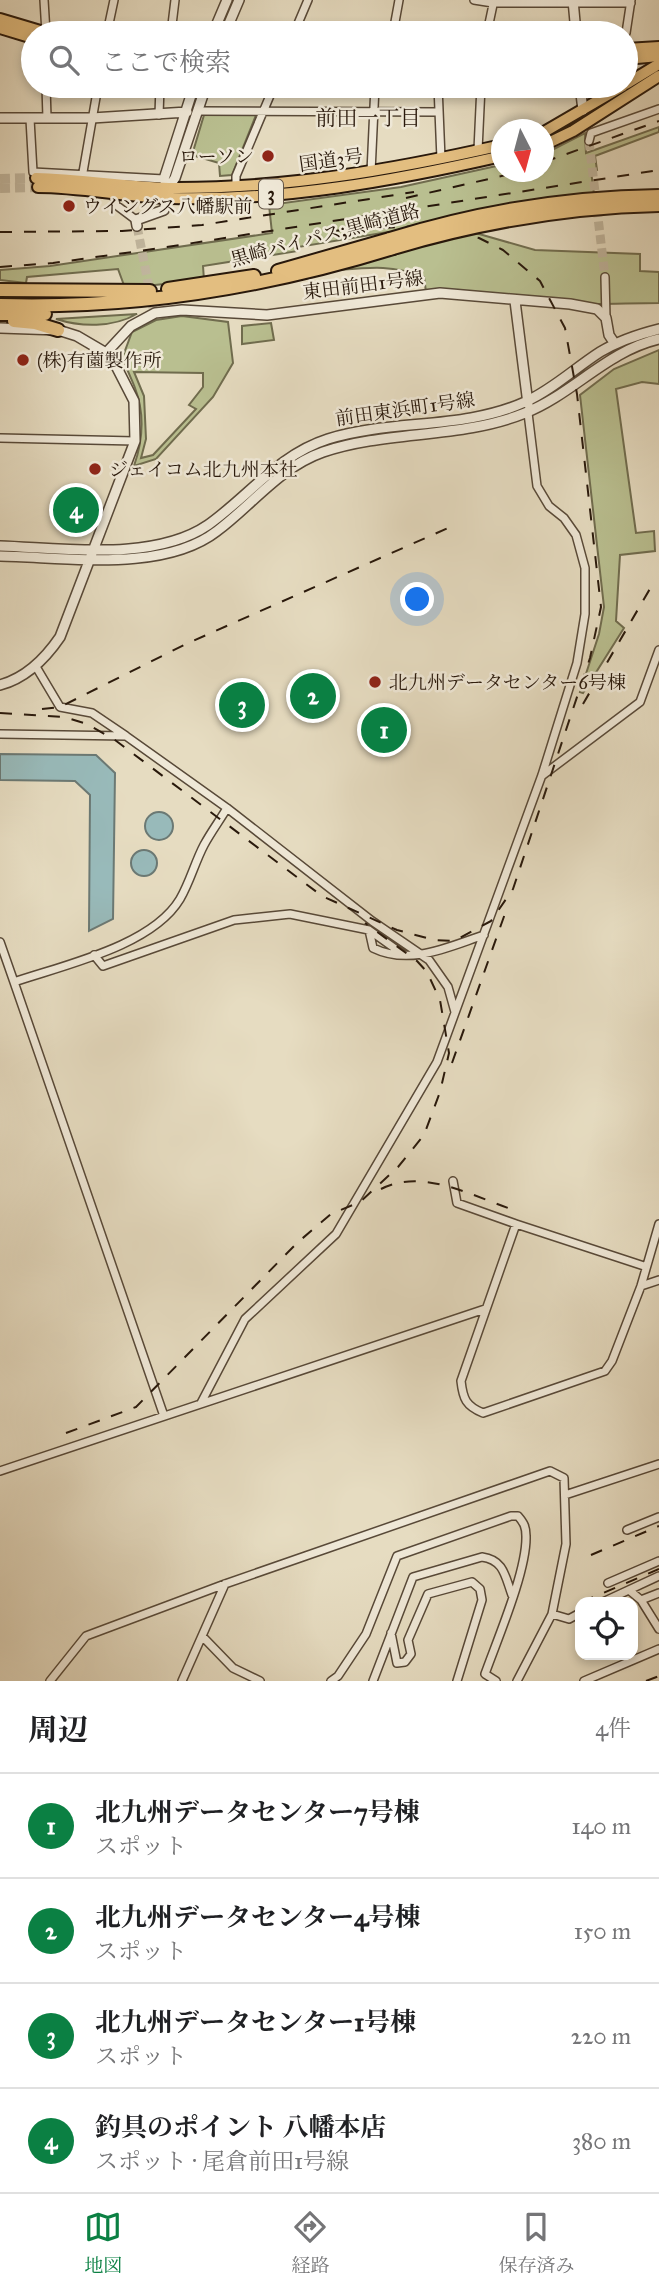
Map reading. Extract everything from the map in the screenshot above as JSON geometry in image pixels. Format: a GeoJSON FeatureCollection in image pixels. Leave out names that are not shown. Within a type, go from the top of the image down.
{"type":"FeatureCollection","features":[{"type":"Feature","properties":{"kind":"highway","name":"黒崎バイパス;黒崎道路"},"geometry":{"type":"LineString","coordinates":[[0,305],[113,302],[241,288],[316,271],[391,244],[509,210],[598,199],[659,196]]}},
{"type":"Feature","properties":{"kind":"highway","name":"黒崎バイパス;黒崎道路"},"geometry":{"type":"LineString","coordinates":[[0,298],[67,298],[156,291],[278,271],[391,244],[531,216],[659,205]]}},
{"type":"Feature","properties":{"kind":"highway"},"geometry":{"type":"LineString","coordinates":[[4,315],[128,309],[241,288]]}},
{"type":"Feature","properties":{"kind":"highway"},"geometry":{"type":"LineString","coordinates":[[0,290],[156,291]]}},
{"type":"Feature","properties":{"kind":"highway"},"geometry":{"type":"LineString","coordinates":[[4,315],[58,330]]}},
{"type":"Feature","properties":{"kind":"main road"},"geometry":{"type":"LineString","coordinates":[[0,19],[21,25]]}},
{"type":"Feature","properties":{"kind":"main road"},"geometry":{"type":"LineString","coordinates":[[0,28],[21,34]]}},
{"type":"Feature","properties":{"kind":"main road"},"geometry":{"type":"LineString","coordinates":[[638,48],[659,47]]}},
{"type":"Feature","properties":{"kind":"main road"},"geometry":{"type":"LineString","coordinates":[[638,58],[659,56]]}},
{"type":"Feature","properties":{"kind":"main road"},"geometry":{"type":"LineString","coordinates":[[638,77],[659,64]]}},
{"type":"Feature","properties":{"kind":"main road"},"geometry":{"type":"LineString","coordinates":[[638,89],[659,76]]}},
{"type":"Feature","properties":{"kind":"main road"},"geometry":{"type":"LineString","coordinates":[[554,126],[603,98]]}},
{"type":"Feature","properties":{"kind":"main road"},"geometry":{"type":"LineString","coordinates":[[554,140],[625,98]]}},
{"type":"Feature","properties":{"kind":"main road","name":"国道3号"},"geometry":{"type":"LineString","coordinates":[[491,147],[334,179],[167,188],[113,192],[37,183],[167,188],[325,189],[387,181],[491,158]]}},
{"type":"Feature","properties":{"kind":"street"},"geometry":{"type":"LineString","coordinates":[[44,0],[45,21]]}},
{"type":"Feature","properties":{"kind":"street"},"geometry":{"type":"LineString","coordinates":[[110,21],[114,0]]}},
{"type":"Feature","properties":{"kind":"street"},"geometry":{"type":"LineString","coordinates":[[172,21],[174,0]]}},
{"type":"Feature","properties":{"kind":"street"},"geometry":{"type":"LineString","coordinates":[[218,21],[227,0]]}},
{"type":"Feature","properties":{"kind":"street"},"geometry":{"type":"LineString","coordinates":[[230,21],[239,0]]}},
{"type":"Feature","properties":{"kind":"street"},"geometry":{"type":"LineString","coordinates":[[300,21],[309,0]]}},
{"type":"Feature","properties":{"kind":"street"},"geometry":{"type":"LineString","coordinates":[[395,21],[399,0]]}},
{"type":"Feature","properties":{"kind":"street"},"geometry":{"type":"LineString","coordinates":[[474,0],[631,1],[628,21]]}},
{"type":"Feature","properties":{"kind":"street"},"geometry":{"type":"LineString","coordinates":[[489,21],[493,2]]}},
{"type":"Feature","properties":{"kind":"street"},"geometry":{"type":"LineString","coordinates":[[573,2],[575,21]]}},
{"type":"Feature","properties":{"kind":"street"},"geometry":{"type":"LineString","coordinates":[[46,98],[47,118]]}},
{"type":"Feature","properties":{"kind":"street"},"geometry":{"type":"LineString","coordinates":[[83,172],[96,98]]}},
{"type":"Feature","properties":{"kind":"street"},"geometry":{"type":"LineString","coordinates":[[159,115],[160,98]]}},
{"type":"Feature","properties":{"kind":"street"},"geometry":{"type":"LineString","coordinates":[[113,192],[116,205],[136,223],[164,210],[190,98]]}},
{"type":"Feature","properties":{"kind":"street"},"geometry":{"type":"LineString","coordinates":[[167,188],[175,178],[202,98]]}},
{"type":"Feature","properties":{"kind":"street"},"geometry":{"type":"LineString","coordinates":[[236,185],[236,176],[269,98]]}},
{"type":"Feature","properties":{"kind":"street"},"geometry":{"type":"LineString","coordinates":[[371,172],[375,98]]}},
{"type":"Feature","properties":{"kind":"street"},"geometry":{"type":"LineString","coordinates":[[438,98],[441,159]]}},
{"type":"Feature","properties":{"kind":"street"},"geometry":{"type":"LineString","coordinates":[[478,150],[480,98]]}},
{"type":"Feature","properties":{"kind":"street"},"geometry":{"type":"LineString","coordinates":[[582,98],[583,110]]}},
{"type":"Feature","properties":{"kind":"street"},"geometry":{"type":"LineString","coordinates":[[589,141],[592,133],[659,109]]}},
{"type":"Feature","properties":{"kind":"street"},"geometry":{"type":"LineString","coordinates":[[0,118],[92,118],[198,111],[439,112]]}},
{"type":"Feature","properties":{"kind":"street"},"geometry":{"type":"LineString","coordinates":[[30,119],[33,172],[83,172],[167,188]]}},
{"type":"Feature","properties":{"kind":"street"},"geometry":{"type":"LineString","coordinates":[[605,277],[606,318],[609,335],[615,344]]}},
{"type":"Feature","properties":{"kind":"street","name":"東田前田1号線"},"geometry":{"type":"LineString","coordinates":[[106,353],[131,326],[154,311],[267,315],[440,293],[570,304],[597,309],[606,318]]}},
{"type":"Feature","properties":{"kind":"street"},"geometry":{"type":"LineString","coordinates":[[201,1403],[245,1320],[336,1234],[437,1062],[542,775],[577,663],[584,614],[585,568],[576,535],[564,518],[549,506],[537,486],[515,301]]}},
{"type":"Feature","properties":{"kind":"street"},"geometry":{"type":"LineString","coordinates":[[0,328],[58,330],[77,336],[106,353],[129,386],[136,417],[135,441],[60,637],[35,665],[20,677],[0,685]]}},
{"type":"Feature","properties":{"kind":"street","name":"前田東浜町1号線"},"geometry":{"type":"LineString","coordinates":[[0,556],[93,553],[161,545],[190,536],[209,524],[289,457],[324,440],[361,431],[498,413],[528,401],[615,344],[659,328]]}},
{"type":"Feature","properties":{"kind":"street","name":"前田東浜町1号線"},"geometry":{"type":"LineString","coordinates":[[0,546],[155,556],[194,546],[217,532],[288,470],[320,453],[355,442],[500,422],[528,413],[600,364],[659,339]]}},
{"type":"Feature","properties":{"kind":"street"},"geometry":{"type":"LineString","coordinates":[[0,438],[135,441]]}},
{"type":"Feature","properties":{"kind":"street"},"geometry":{"type":"LineString","coordinates":[[542,775],[640,702],[659,650]]}},
{"type":"Feature","properties":{"kind":"street"},"geometry":{"type":"LineString","coordinates":[[35,665],[60,707],[92,713],[126,736],[227,808],[366,917],[422,955],[448,987],[456,1013]]}},
{"type":"Feature","properties":{"kind":"street"},"geometry":{"type":"LineString","coordinates":[[0,733],[126,736]]}},
{"type":"Feature","properties":{"kind":"street"},"geometry":{"type":"LineString","coordinates":[[14,982],[94,956],[147,931],[166,917],[180,900],[204,845],[227,808]]}},
{"type":"Feature","properties":{"kind":"street"},"geometry":{"type":"LineString","coordinates":[[94,956],[103,966],[234,920],[290,914],[369,930],[404,955]]}},
{"type":"Feature","properties":{"kind":"street"},"geometry":{"type":"LineString","coordinates":[[369,930],[373,948],[388,955],[422,955],[484,935]]}},
{"type":"Feature","properties":{"kind":"street"},"geometry":{"type":"LineString","coordinates":[[0,942],[164,1416]]}},
{"type":"Feature","properties":{"kind":"street"},"geometry":{"type":"LineString","coordinates":[[453,1181],[457,1203],[645,1266]]}},
{"type":"Feature","properties":{"kind":"street"},"geometry":{"type":"LineString","coordinates":[[516,1224],[461,1381],[463,1397],[469,1407],[483,1413],[605,1371],[612,1361],[640,1286],[659,1224]]}},
{"type":"Feature","properties":{"kind":"street"},"geometry":{"type":"LineString","coordinates":[[640,1286],[659,1280]]}},
{"type":"Feature","properties":{"kind":"street"},"geometry":{"type":"LineString","coordinates":[[0,1471],[485,1309]]}},
{"type":"Feature","properties":{"kind":"street"},"geometry":{"type":"LineString","coordinates":[[565,1495],[659,1464]]}},
{"type":"Feature","properties":{"kind":"street"},"geometry":{"type":"LineString","coordinates":[[50,1681],[86,1636],[225,1584],[550,1471],[564,1478],[566,1544],[552,1614],[517,1681]]}},
{"type":"Feature","properties":{"kind":"street"},"geometry":{"type":"LineString","coordinates":[[331,1681],[338,1676],[366,1634],[397,1556],[511,1516],[518,1516],[525,1524],[527,1538],[512,1596],[484,1678],[496,1681]]}},
{"type":"Feature","properties":{"kind":"street"},"geometry":{"type":"LineString","coordinates":[[627,1531],[659,1517]]}},
{"type":"Feature","properties":{"kind":"street"},"geometry":{"type":"LineString","coordinates":[[373,1681],[413,1577],[482,1557],[493,1559],[501,1565],[512,1596]]}},
{"type":"Feature","properties":{"kind":"street"},"geometry":{"type":"LineString","coordinates":[[608,1583],[659,1560]]}},
{"type":"Feature","properties":{"kind":"street"},"geometry":{"type":"LineString","coordinates":[[614,1597],[659,1577]]}},
{"type":"Feature","properties":{"kind":"street"},"geometry":{"type":"LineString","coordinates":[[391,1633],[397,1663],[405,1662],[411,1654],[408,1640],[428,1594],[472,1582],[480,1589],[482,1600],[457,1681]]}},
{"type":"Feature","properties":{"kind":"street"},"geometry":{"type":"LineString","coordinates":[[182,1681],[225,1584]]}},
{"type":"Feature","properties":{"kind":"street"},"geometry":{"type":"LineString","coordinates":[[629,1590],[641,1600],[658,1624]]}},
{"type":"Feature","properties":{"kind":"street"},"geometry":{"type":"LineString","coordinates":[[641,1600],[659,1593]]}},
{"type":"Feature","properties":{"kind":"street"},"geometry":{"type":"LineString","coordinates":[[552,1614],[569,1619],[575,1616]]}},
{"type":"Feature","properties":{"kind":"street"},"geometry":{"type":"LineString","coordinates":[[202,1636],[233,1668],[260,1681]]}},
{"type":"Feature","properties":{"kind":"street"},"geometry":{"type":"LineString","coordinates":[[584,1681],[659,1649]]}},
{"type":"Feature","properties":{"kind":"green space"},"geometry":{"type":"Polygon","coordinates":[[[204,115],[256,115],[232,175],[220,176],[219,163],[192,155],[204,115]]]}},
{"type":"Feature","properties":{"kind":"green space"},"geometry":{"type":"Polygon","coordinates":[[[659,127],[659,132],[595,156],[597,170],[591,171],[594,194],[472,232],[535,250],[640,254],[640,271],[659,272],[659,303],[594,304],[468,291],[426,292],[424,277],[402,270],[339,270],[449,237],[388,232],[298,247],[298,251],[203,266],[204,280],[125,288],[118,269],[27,277],[26,283],[0,280],[0,270],[50,266],[272,233],[269,205],[401,187],[491,167],[491,182],[554,182],[554,149],[585,133],[586,153],[659,127]]]}},
{"type":"Feature","properties":{"kind":"green space"},"geometry":{"type":"Polygon","coordinates":[[[137,314],[117,322],[96,325],[56,319],[137,314]]]}},
{"type":"Feature","properties":{"kind":"green space"},"geometry":{"type":"Polygon","coordinates":[[[182,316],[228,322],[233,363],[213,397],[156,459],[134,466],[141,437],[141,417],[138,398],[123,356],[132,332],[156,320],[182,316]],[[134,372],[144,396],[146,439],[141,458],[153,455],[196,409],[189,405],[203,387],[203,373],[134,372]]]}},
{"type":"Feature","properties":{"kind":"green space"},"geometry":{"type":"Polygon","coordinates":[[[271,323],[274,340],[242,344],[242,326],[271,323]]]}},
{"type":"Feature","properties":{"kind":"green space"},"geometry":{"type":"Polygon","coordinates":[[[659,350],[659,384],[642,382],[616,389],[636,533],[654,531],[655,551],[620,555],[616,621],[624,628],[583,693],[580,692],[599,634],[604,607],[580,395],[614,369],[659,350]]]}},
{"type":"Feature","properties":{"kind":"water"},"geometry":{"type":"Polygon","coordinates":[[[0,754],[96,755],[115,773],[113,919],[89,931],[90,795],[75,781],[0,780],[0,754]]]}},
{"type":"Feature","properties":{"kind":"water"},"geometry":{"type":"Polygon","coordinates":[[[159,812],[169,816],[173,826],[169,836],[159,840],[149,836],[145,826],[149,816],[159,812]]]}},
{"type":"Feature","properties":{"kind":"water"},"geometry":{"type":"Polygon","coordinates":[[[144,850],[153,854],[157,863],[153,872],[144,876],[135,872],[131,863],[135,854],[144,850]]]}},
{"type":"Feature","properties":{"kind":"tunnel"},"geometry":{"type":"LineString","coordinates":[[589,141],[605,277]]}},
{"type":"Feature","properties":{"kind":"tunnel"},"geometry":{"type":"LineString","coordinates":[[0,179],[36,178]]}},
{"type":"Feature","properties":{"kind":"tunnel"},"geometry":{"type":"LineString","coordinates":[[0,188],[38,187]]}},
{"type":"Feature","properties":{"kind":"tunnel"},"geometry":{"type":"LineString","coordinates":[[137,226],[153,308]]}},
{"type":"Feature","properties":{"kind":"railway"},"geometry":{"type":"LineString","coordinates":[[554,158],[659,121]]}},
{"type":"Feature","properties":{"kind":"railway"},"geometry":{"type":"LineString","coordinates":[[0,267],[53,263],[161,248],[659,170]]}},
{"type":"Feature","properties":{"kind":"railway"},"geometry":{"type":"LineString","coordinates":[[406,198],[491,178]]}},
{"type":"Feature","properties":{"kind":"railway"},"geometry":{"type":"LineString","coordinates":[[0,232],[122,231],[202,225],[414,192]]}},
{"type":"Feature","properties":{"kind":"railway"},"geometry":{"type":"LineString","coordinates":[[0,713],[64,717],[87,724],[115,740],[322,896],[397,930],[434,940],[454,941],[491,921],[513,889],[590,658],[601,607],[577,394],[565,328],[540,281],[503,250],[479,238],[418,226],[330,231]]}},
{"type":"Feature","properties":{"kind":"railway"},"geometry":{"type":"LineString","coordinates":[[42,709],[60,707],[186,644],[448,528]]}},
{"type":"Feature","properties":{"kind":"railway"},"geometry":{"type":"LineString","coordinates":[[583,704],[651,587]]}},
{"type":"Feature","properties":{"kind":"railway"},"geometry":{"type":"LineString","coordinates":[[452,1063],[507,908]]}},
{"type":"Feature","properties":{"kind":"railway"},"geometry":{"type":"LineString","coordinates":[[66,1433],[136,1407],[297,1243],[331,1214],[360,1202],[398,1167],[424,1135],[440,1092],[449,1053],[440,1000],[427,972],[417,961],[365,923]]}},
{"type":"Feature","properties":{"kind":"railway"},"geometry":{"type":"LineString","coordinates":[[381,1189],[397,1183],[429,1182],[511,1209]]}},
{"type":"Feature","properties":{"kind":"railway"},"geometry":{"type":"LineString","coordinates":[[591,1555],[659,1526]]}},
{"type":"Feature","properties":{"kind":"railway"},"geometry":{"type":"LineString","coordinates":[[594,1597],[659,1569]]}},
{"type":"Feature","properties":{"kind":"railway"},"geometry":{"type":"LineString","coordinates":[[646,1681],[659,1676]]}},
{"type":"Feature","properties":{"kind":"place","name":"ローソン"},"geometry":{"type":"Point","coordinates":[268,156]}},
{"type":"Feature","properties":{"kind":"place","name":"ウイングス八幡駅前"},"geometry":{"type":"Point","coordinates":[69,206]}},
{"type":"Feature","properties":{"kind":"place","name":"(株)有薗製作所"},"geometry":{"type":"Point","coordinates":[23,360]}},
{"type":"Feature","properties":{"kind":"place","name":"ジェイコム北九州本社"},"geometry":{"type":"Point","coordinates":[95,469]}},
{"type":"Feature","properties":{"kind":"place","name":"釣具のポイント 八幡本店"},"geometry":{"type":"Point","coordinates":[76,510]}},
{"type":"Feature","properties":{"kind":"place","name":"北九州データセンター6号棟"},"geometry":{"type":"Point","coordinates":[375,682]}},
{"type":"Feature","properties":{"kind":"place","name":"北九州データセンター4号棟"},"geometry":{"type":"Point","coordinates":[313,696]}},
{"type":"Feature","properties":{"kind":"place","name":"北九州データセンター1号棟"},"geometry":{"type":"Point","coordinates":[242,705]}},
{"type":"Feature","properties":{"kind":"place","name":"北九州データセンター7号棟"},"geometry":{"type":"Point","coordinates":[384,730]}},
{"type":"Feature","properties":{"kind":"district","name":"前田一丁目"},"geometry":{"type":"Point","coordinates":[368,118]}}]}
